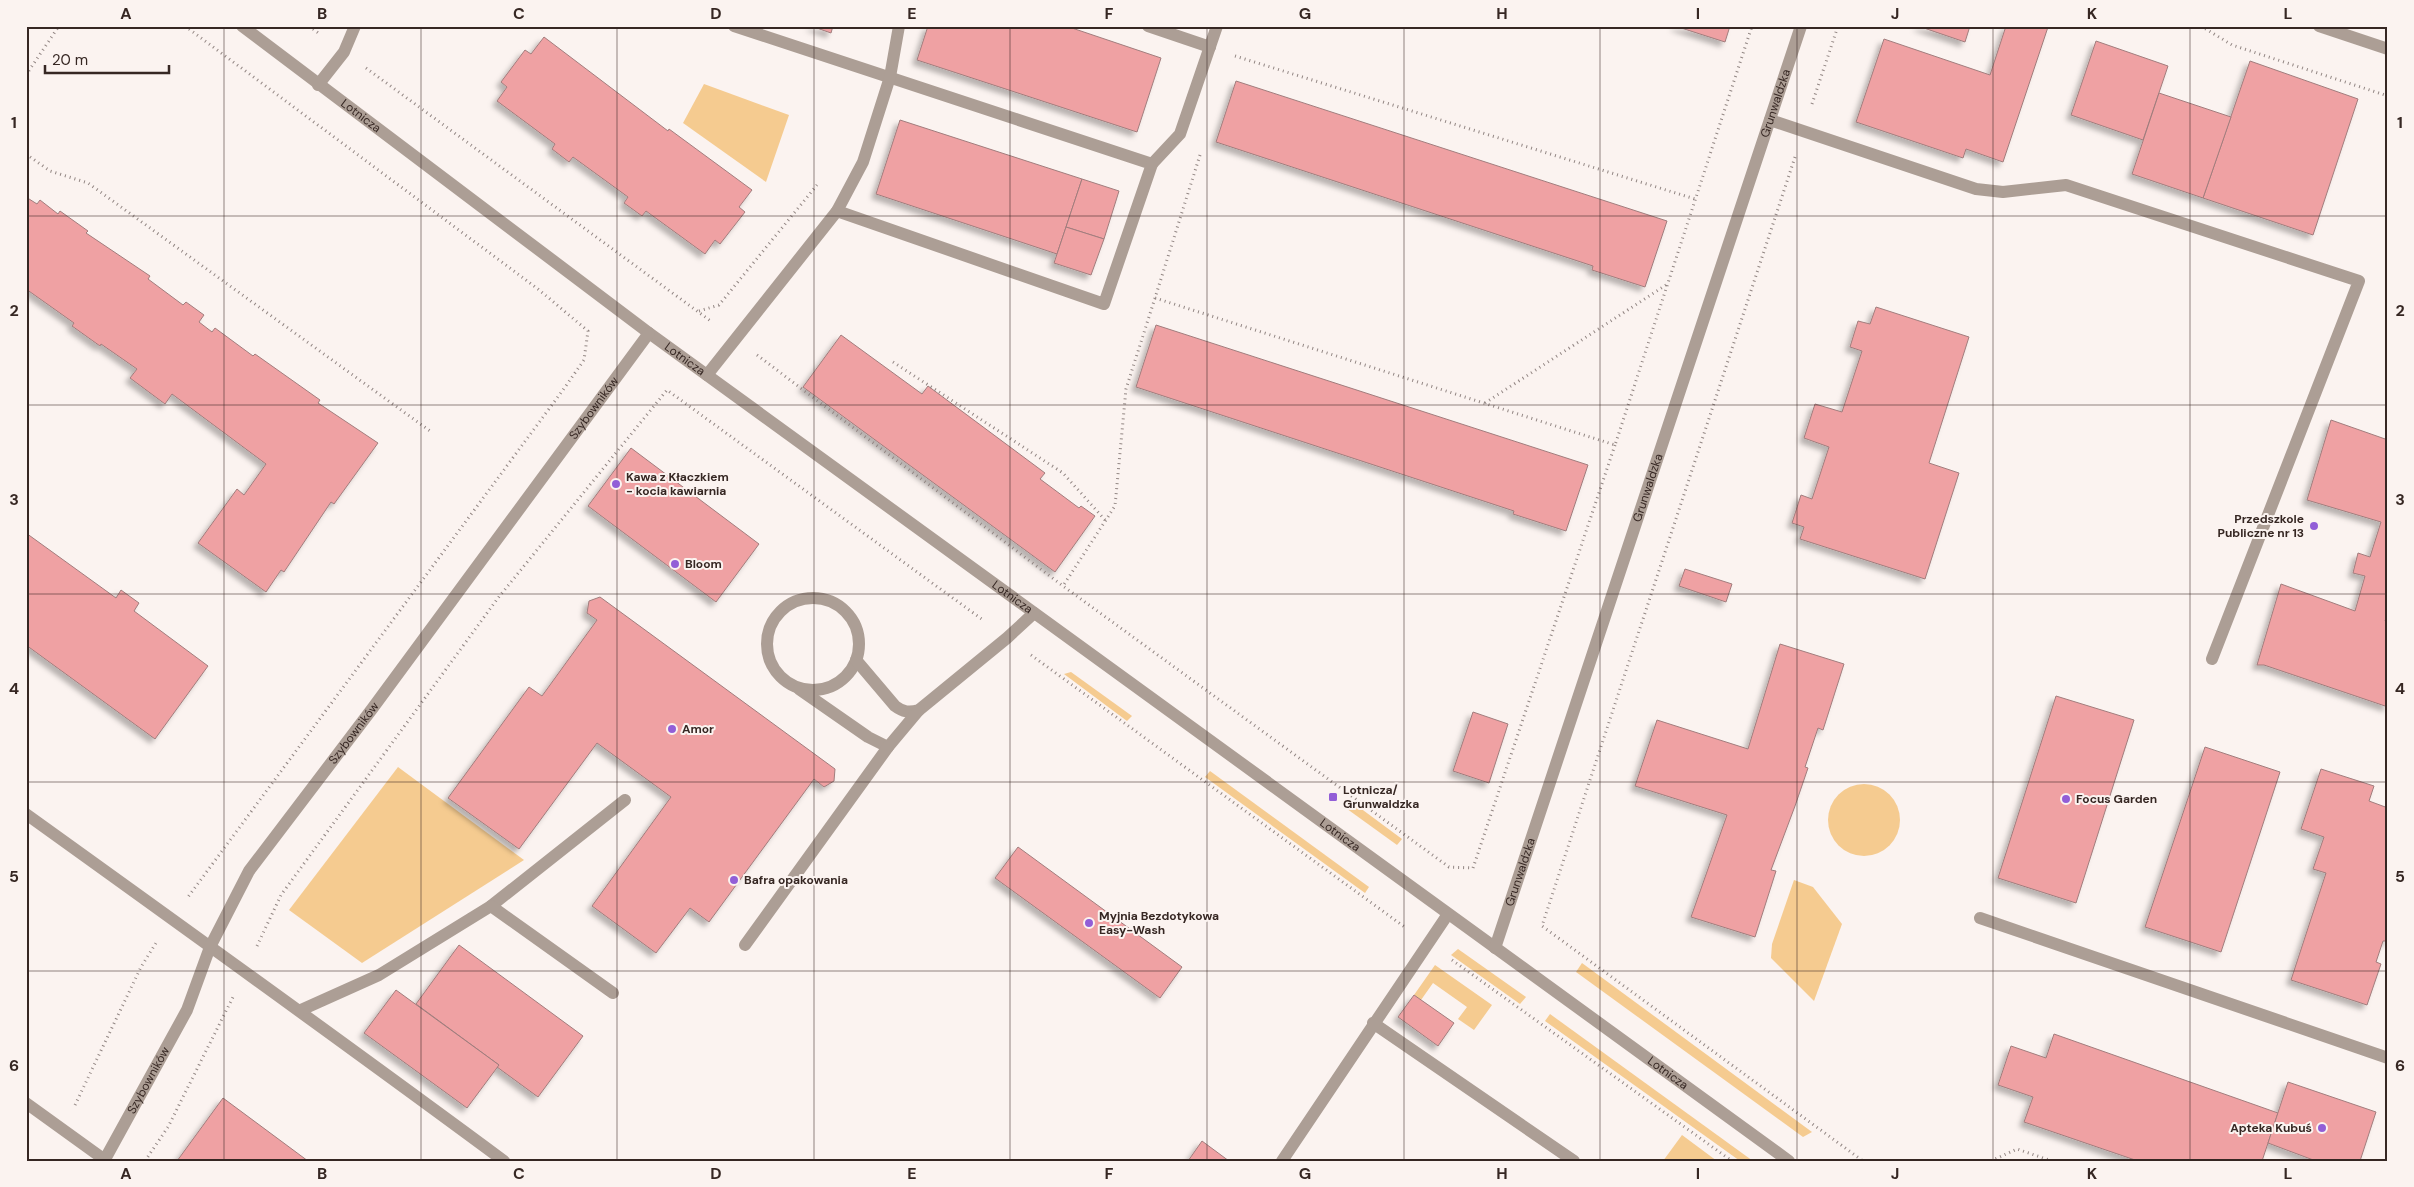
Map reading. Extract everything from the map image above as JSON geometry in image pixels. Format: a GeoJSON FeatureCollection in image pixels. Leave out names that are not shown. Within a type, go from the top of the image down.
{"type":"FeatureCollection","features":[{"type":"Feature","properties":{"kind":"street","name":"Lotnicza"},"geometry":{"type":"LineString","coordinates":[[242,26],[649,333],[1788,1161]]}},
{"type":"Feature","properties":{"kind":"street"},"geometry":{"type":"LineString","coordinates":[[318,85],[344,52],[355,26]]}},
{"type":"Feature","properties":{"kind":"street"},"geometry":{"type":"LineString","coordinates":[[734,26],[1152,164]]}},
{"type":"Feature","properties":{"kind":"street"},"geometry":{"type":"LineString","coordinates":[[707,375],[837,211],[864,162],[890,77],[899,26]]}},
{"type":"Feature","properties":{"kind":"street"},"geometry":{"type":"LineString","coordinates":[[1148,26],[1210,47]]}},
{"type":"Feature","properties":{"kind":"street"},"geometry":{"type":"LineString","coordinates":[[837,211],[1104,304],[1152,164],[1180,134],[1217,26]]}},
{"type":"Feature","properties":{"kind":"street","name":"Grunwaldzka"},"geometry":{"type":"LineString","coordinates":[[1495,948],[1801,26]]}},
{"type":"Feature","properties":{"kind":"street"},"geometry":{"type":"LineString","coordinates":[[2319,26],[2388,49]]}},
{"type":"Feature","properties":{"kind":"street"},"geometry":{"type":"LineString","coordinates":[[1770,120],[1976,189],[2003,192],[2066,185],[2359,281],[2212,659]]}},
{"type":"Feature","properties":{"kind":"street","name":"Szybowników"},"geometry":{"type":"LineString","coordinates":[[105,1160],[187,1010],[210,947],[255,863],[378,701],[649,333]]}},
{"type":"Feature","properties":{"kind":"street"},"geometry":{"type":"LineString","coordinates":[[797,687],[815,690],[833,686],[847,675],[856,660],[860,642],[858,633],[851,616],[838,604],[811,597],[794,601],[778,612],[773,619],[766,646],[767,655],[775,671],[788,683],[797,687],[868,737],[888,747]]}},
{"type":"Feature","properties":{"kind":"street"},"geometry":{"type":"LineString","coordinates":[[745,946],[888,747],[919,710],[1007,638],[1034,613]]}},
{"type":"Feature","properties":{"kind":"street"},"geometry":{"type":"LineString","coordinates":[[856,660],[895,706],[907,712],[919,710]]}},
{"type":"Feature","properties":{"kind":"street"},"geometry":{"type":"LineString","coordinates":[[301,1010],[378,976],[490,906],[625,800]]}},
{"type":"Feature","properties":{"kind":"street"},"geometry":{"type":"LineString","coordinates":[[26,814],[210,947],[301,1010],[504,1161]]}},
{"type":"Feature","properties":{"kind":"street"},"geometry":{"type":"LineString","coordinates":[[490,906],[613,993]]}},
{"type":"Feature","properties":{"kind":"street"},"geometry":{"type":"LineString","coordinates":[[1282,1161],[1448,914]]}},
{"type":"Feature","properties":{"kind":"street"},"geometry":{"type":"LineString","coordinates":[[1980,918],[2388,1058]]}},
{"type":"Feature","properties":{"kind":"street"},"geometry":{"type":"LineString","coordinates":[[1373,1023],[1574,1161]]}},
{"type":"Feature","properties":{"kind":"street"},"geometry":{"type":"LineString","coordinates":[[26,1103],[105,1160]]}},
{"type":"Feature","properties":{"kind":"path"},"geometry":{"type":"LineString","coordinates":[[26,75],[59,26]]}},
{"type":"Feature","properties":{"kind":"path"},"geometry":{"type":"LineString","coordinates":[[185,26],[538,289],[588,331]]}},
{"type":"Feature","properties":{"kind":"path"},"geometry":{"type":"LineString","coordinates":[[310,26],[698,311],[1063,586],[1449,867],[1473,868],[1615,445],[1752,26]]}},
{"type":"Feature","properties":{"kind":"path"},"geometry":{"type":"LineString","coordinates":[[1838,26],[1542,926],[1864,1161]]}},
{"type":"Feature","properties":{"kind":"path"},"geometry":{"type":"LineString","coordinates":[[2201,26],[2232,45],[2388,96]]}},
{"type":"Feature","properties":{"kind":"path"},"geometry":{"type":"LineString","coordinates":[[1234,48],[1232,55],[1695,200]]}},
{"type":"Feature","properties":{"kind":"path"},"geometry":{"type":"LineString","coordinates":[[1063,586],[1116,506],[1126,389],[1202,149]]}},
{"type":"Feature","properties":{"kind":"path"},"geometry":{"type":"LineString","coordinates":[[26,154],[50,171],[88,184],[430,431]]}},
{"type":"Feature","properties":{"kind":"path"},"geometry":{"type":"LineString","coordinates":[[698,311],[720,305],[818,184]]}},
{"type":"Feature","properties":{"kind":"path"},"geometry":{"type":"LineString","coordinates":[[1484,404],[1667,285]]}},
{"type":"Feature","properties":{"kind":"path"},"geometry":{"type":"LineString","coordinates":[[1155,298],[1615,445]]}},
{"type":"Feature","properties":{"kind":"path"},"geometry":{"type":"LineString","coordinates":[[894,362],[1063,473],[1106,521]]}},
{"type":"Feature","properties":{"kind":"path"},"geometry":{"type":"LineString","coordinates":[[145,1161],[168,1128],[287,887],[498,598],[667,390]]}},
{"type":"Feature","properties":{"kind":"path"},"geometry":{"type":"LineString","coordinates":[[1372,904],[1732,1161]]}},
{"type":"Feature","properties":{"kind":"path"},"geometry":{"type":"LineString","coordinates":[[1991,1161],[2017,1149],[2052,1161]]}},
{"type":"Feature","properties":{"kind":"shaded area"},"geometry":{"type":"Polygon","coordinates":[[[704,84],[789,115],[766,182],[683,123],[704,84]]]}},
{"type":"Feature","properties":{"kind":"shaded area"},"geometry":{"type":"Polygon","coordinates":[[[1071,672],[1132,716],[1127,721],[1064,674],[1071,672]]]}},
{"type":"Feature","properties":{"kind":"shaded area"},"geometry":{"type":"Polygon","coordinates":[[[398,767],[524,860],[362,963],[289,910],[398,767]]]}},
{"type":"Feature","properties":{"kind":"shaded area"},"geometry":{"type":"Polygon","coordinates":[[[1210,771],[1369,887],[1365,893],[1205,777],[1210,771]]]}},
{"type":"Feature","properties":{"kind":"shaded area"},"geometry":{"type":"Polygon","coordinates":[[[1864,784],[1884,790],[1894,800],[1900,820],[1894,840],[1884,850],[1864,856],[1844,850],[1834,840],[1828,820],[1834,800],[1844,790],[1864,784]]]}},
{"type":"Feature","properties":{"kind":"shaded area"},"geometry":{"type":"Polygon","coordinates":[[[1348,799],[1402,839],[1397,845],[1343,806],[1348,799]]]}},
{"type":"Feature","properties":{"kind":"shaded area"},"geometry":{"type":"Polygon","coordinates":[[[1794,880],[1813,887],[1842,924],[1814,1001],[1771,958],[1772,944],[1794,880]]]}},
{"type":"Feature","properties":{"kind":"shaded area"},"geometry":{"type":"Polygon","coordinates":[[[1458,949],[1526,997],[1520,1004],[1451,955],[1458,949]]]}},
{"type":"Feature","properties":{"kind":"shaded area"},"geometry":{"type":"Polygon","coordinates":[[[1582,963],[1812,1132],[1803,1137],[1576,972],[1582,963]]]}},
{"type":"Feature","properties":{"kind":"shaded area"},"geometry":{"type":"Polygon","coordinates":[[[1435,965],[1492,1005],[1474,1030],[1458,1019],[1467,1007],[1433,983],[1421,1000],[1414,995],[1435,965]]]}},
{"type":"Feature","properties":{"kind":"shaded area"},"geometry":{"type":"Polygon","coordinates":[[[1550,1014],[1753,1161],[1740,1161],[1545,1021],[1550,1014]]]}},
{"type":"Feature","properties":{"kind":"shaded area"},"geometry":{"type":"Polygon","coordinates":[[[1682,1135],[1717,1161],[1663,1161],[1682,1135]]]}},
{"type":"Feature","properties":{"kind":"building"},"geometry":{"type":"Polygon","coordinates":[[[811,26],[833,26],[831,33],[811,26]]]}},
{"type":"Feature","properties":{"kind":"building"},"geometry":{"type":"Polygon","coordinates":[[[928,26],[1066,26],[1161,58],[1137,132],[917,60],[928,26]]]}},
{"type":"Feature","properties":{"kind":"building"},"geometry":{"type":"Polygon","coordinates":[[[1675,26],[1730,26],[1725,42],[1675,26]]]}},
{"type":"Feature","properties":{"kind":"building"},"geometry":{"type":"Polygon","coordinates":[[[1918,26],[1970,26],[1965,42],[1918,26]]]}},
{"type":"Feature","properties":{"kind":"building"},"geometry":{"type":"Polygon","coordinates":[[[2006,26],[2048,27],[2003,162],[1966,149],[1963,158],[1856,122],[1884,39],[1990,75],[2006,26]]]}},
{"type":"Feature","properties":{"kind":"building"},"geometry":{"type":"Polygon","coordinates":[[[544,37],[668,131],[669,129],[752,190],[739,207],[745,212],[720,244],[715,240],[705,254],[646,211],[642,216],[624,203],[628,197],[573,157],[569,162],[552,149],[555,144],[497,101],[507,87],[501,82],[525,50],[531,54],[544,37]]]}},
{"type":"Feature","properties":{"kind":"building"},"geometry":{"type":"Polygon","coordinates":[[[2096,41],[2168,66],[2143,140],[2071,115],[2096,41]]]}},
{"type":"Feature","properties":{"kind":"building"},"geometry":{"type":"Polygon","coordinates":[[[2250,61],[2358,99],[2313,235],[2203,198],[2250,61]]]}},
{"type":"Feature","properties":{"kind":"building"},"geometry":{"type":"Polygon","coordinates":[[[1236,81],[1667,221],[1645,287],[1592,270],[1593,266],[1216,142],[1236,81]]]}},
{"type":"Feature","properties":{"kind":"building"},"geometry":{"type":"Polygon","coordinates":[[[2159,93],[2231,117],[2203,198],[2132,174],[2159,93]]]}},
{"type":"Feature","properties":{"kind":"building"},"geometry":{"type":"Polygon","coordinates":[[[900,120],[1082,179],[1057,254],[876,194],[900,120]]]}},
{"type":"Feature","properties":{"kind":"building"},"geometry":{"type":"Polygon","coordinates":[[[1082,179],[1119,191],[1104,239],[1066,227],[1082,179]]]}},
{"type":"Feature","properties":{"kind":"building"},"geometry":{"type":"Polygon","coordinates":[[[26,197],[37,204],[40,200],[58,214],[60,211],[88,231],[86,233],[150,276],[148,279],[183,305],[186,302],[204,315],[199,322],[212,332],[215,328],[253,356],[255,354],[320,400],[318,403],[378,443],[334,504],[331,502],[284,572],[281,570],[266,592],[198,543],[237,489],[244,495],[266,464],[172,394],[165,404],[130,378],[137,369],[72,326],[74,323],[26,289],[26,197]]]}},
{"type":"Feature","properties":{"kind":"building"},"geometry":{"type":"Polygon","coordinates":[[[1066,227],[1104,239],[1091,275],[1054,263],[1066,227]]]}},
{"type":"Feature","properties":{"kind":"building"},"geometry":{"type":"Polygon","coordinates":[[[1876,307],[1969,337],[1929,463],[1959,473],[1925,579],[1800,539],[1804,527],[1792,523],[1801,495],[1812,499],[1829,447],[1804,438],[1815,404],[1842,412],[1862,351],[1850,347],[1858,321],[1870,324],[1876,307]]]}},
{"type":"Feature","properties":{"kind":"building"},"geometry":{"type":"Polygon","coordinates":[[[1156,325],[1588,465],[1566,531],[1513,514],[1514,511],[1136,387],[1156,325]]]}},
{"type":"Feature","properties":{"kind":"building"},"geometry":{"type":"Polygon","coordinates":[[[841,335],[922,394],[928,386],[1045,473],[1040,479],[1079,508],[1081,506],[1095,516],[1055,572],[803,387],[841,335]]]}},
{"type":"Feature","properties":{"kind":"building"},"geometry":{"type":"Polygon","coordinates":[[[2331,420],[2388,440],[2388,612],[2385,621],[2388,622],[2388,707],[2264,665],[2257,665],[2281,584],[2355,611],[2365,576],[2353,573],[2358,553],[2370,557],[2381,522],[2307,500],[2331,420]]]}},
{"type":"Feature","properties":{"kind":"building"},"geometry":{"type":"Polygon","coordinates":[[[631,448],[759,544],[716,602],[588,506],[631,448]]]}},
{"type":"Feature","properties":{"kind":"building"},"geometry":{"type":"Polygon","coordinates":[[[26,533],[116,598],[121,590],[139,603],[134,611],[208,666],[155,739],[26,645],[26,533]]]}},
{"type":"Feature","properties":{"kind":"building"},"geometry":{"type":"Polygon","coordinates":[[[1685,569],[1732,584],[1726,602],[1679,586],[1685,569]]]}},
{"type":"Feature","properties":{"kind":"building"},"geometry":{"type":"Polygon","coordinates":[[[600,597],[835,769],[834,781],[824,787],[814,779],[709,922],[690,908],[656,953],[592,906],[671,797],[597,743],[519,849],[448,798],[529,687],[542,696],[597,620],[587,613],[589,601],[600,597]]]}},
{"type":"Feature","properties":{"kind":"building"},"geometry":{"type":"Polygon","coordinates":[[[1780,644],[1844,664],[1823,730],[1818,728],[1805,767],[1808,768],[1771,870],[1776,871],[1755,937],[1691,917],[1727,815],[1635,786],[1657,720],[1748,749],[1780,644]]]}},
{"type":"Feature","properties":{"kind":"building","name":"Focus Garden"},"geometry":{"type":"Polygon","coordinates":[[[2056,696],[2134,720],[2076,903],[1998,878],[2056,696]]]}},
{"type":"Feature","properties":{"kind":"building"},"geometry":{"type":"Polygon","coordinates":[[[1473,712],[1508,724],[1489,783],[1453,771],[1473,712]]]}},
{"type":"Feature","properties":{"kind":"building"},"geometry":{"type":"Polygon","coordinates":[[[2205,747],[2280,772],[2221,952],[2145,927],[2205,747]]]}},
{"type":"Feature","properties":{"kind":"building"},"geometry":{"type":"Polygon","coordinates":[[[2321,769],[2374,786],[2369,801],[2388,808],[2388,941],[2383,941],[2376,962],[2381,964],[2367,1005],[2291,980],[2326,873],[2313,869],[2324,837],[2301,829],[2321,769]]]}},
{"type":"Feature","properties":{"kind":"building","name":"Myjnia Bezdotykowa Easy-Wash"},"geometry":{"type":"Polygon","coordinates":[[[1018,847],[1182,967],[1160,998],[995,878],[1018,847]]]}},
{"type":"Feature","properties":{"kind":"building"},"geometry":{"type":"Polygon","coordinates":[[[459,945],[583,1036],[538,1097],[497,1067],[499,1065],[416,1004],[459,945]]]}},
{"type":"Feature","properties":{"kind":"building"},"geometry":{"type":"Polygon","coordinates":[[[396,990],[499,1065],[467,1108],[364,1033],[396,990]]]}},
{"type":"Feature","properties":{"kind":"building"},"geometry":{"type":"Polygon","coordinates":[[[1414,995],[1454,1023],[1438,1046],[1398,1017],[1414,995]]]}},
{"type":"Feature","properties":{"kind":"building"},"geometry":{"type":"Polygon","coordinates":[[[2054,1034],[2278,1113],[2262,1161],[2138,1161],[2024,1122],[2033,1097],[1998,1085],[2011,1046],[2046,1058],[2054,1034]]]}},
{"type":"Feature","properties":{"kind":"building","name":"Apteka Kubuś"},"geometry":{"type":"Polygon","coordinates":[[[2288,1082],[2376,1112],[2360,1161],[2316,1161],[2268,1143],[2288,1082]]]}},
{"type":"Feature","properties":{"kind":"building"},"geometry":{"type":"Polygon","coordinates":[[[223,1098],[308,1161],[177,1161],[223,1098]]]}},
{"type":"Feature","properties":{"kind":"building"},"geometry":{"type":"Polygon","coordinates":[[[1202,1141],[1229,1161],[1188,1161],[1202,1141]]]}},
{"type":"Feature","properties":{"kind":"place","name":"Kawa z Kłaczkiem - kocia kawiarnia"},"geometry":{"type":"Point","coordinates":[616,484]}},
{"type":"Feature","properties":{"kind":"place","name":"Przedszkole Publiczne nr 13"},"geometry":{"type":"Point","coordinates":[2314,526]}},
{"type":"Feature","properties":{"kind":"place","name":"Bloom"},"geometry":{"type":"Point","coordinates":[675,564]}},
{"type":"Feature","properties":{"kind":"place","name":"Amor"},"geometry":{"type":"Point","coordinates":[672,729]}},
{"type":"Feature","properties":{"kind":"place","name":"Lotnicza/ Grunwaldzka"},"geometry":{"type":"Point","coordinates":[1333,797]}},
{"type":"Feature","properties":{"kind":"place","name":"Focus Garden"},"geometry":{"type":"Point","coordinates":[2066,799]}},
{"type":"Feature","properties":{"kind":"place","name":"Bafra opakowania"},"geometry":{"type":"Point","coordinates":[734,880]}},
{"type":"Feature","properties":{"kind":"place","name":"Myjnia Bezdotykowa Easy-Wash"},"geometry":{"type":"Point","coordinates":[1089,923]}},
{"type":"Feature","properties":{"kind":"place","name":"Apteka Kubuś"},"geometry":{"type":"Point","coordinates":[2322,1128]}}]}
